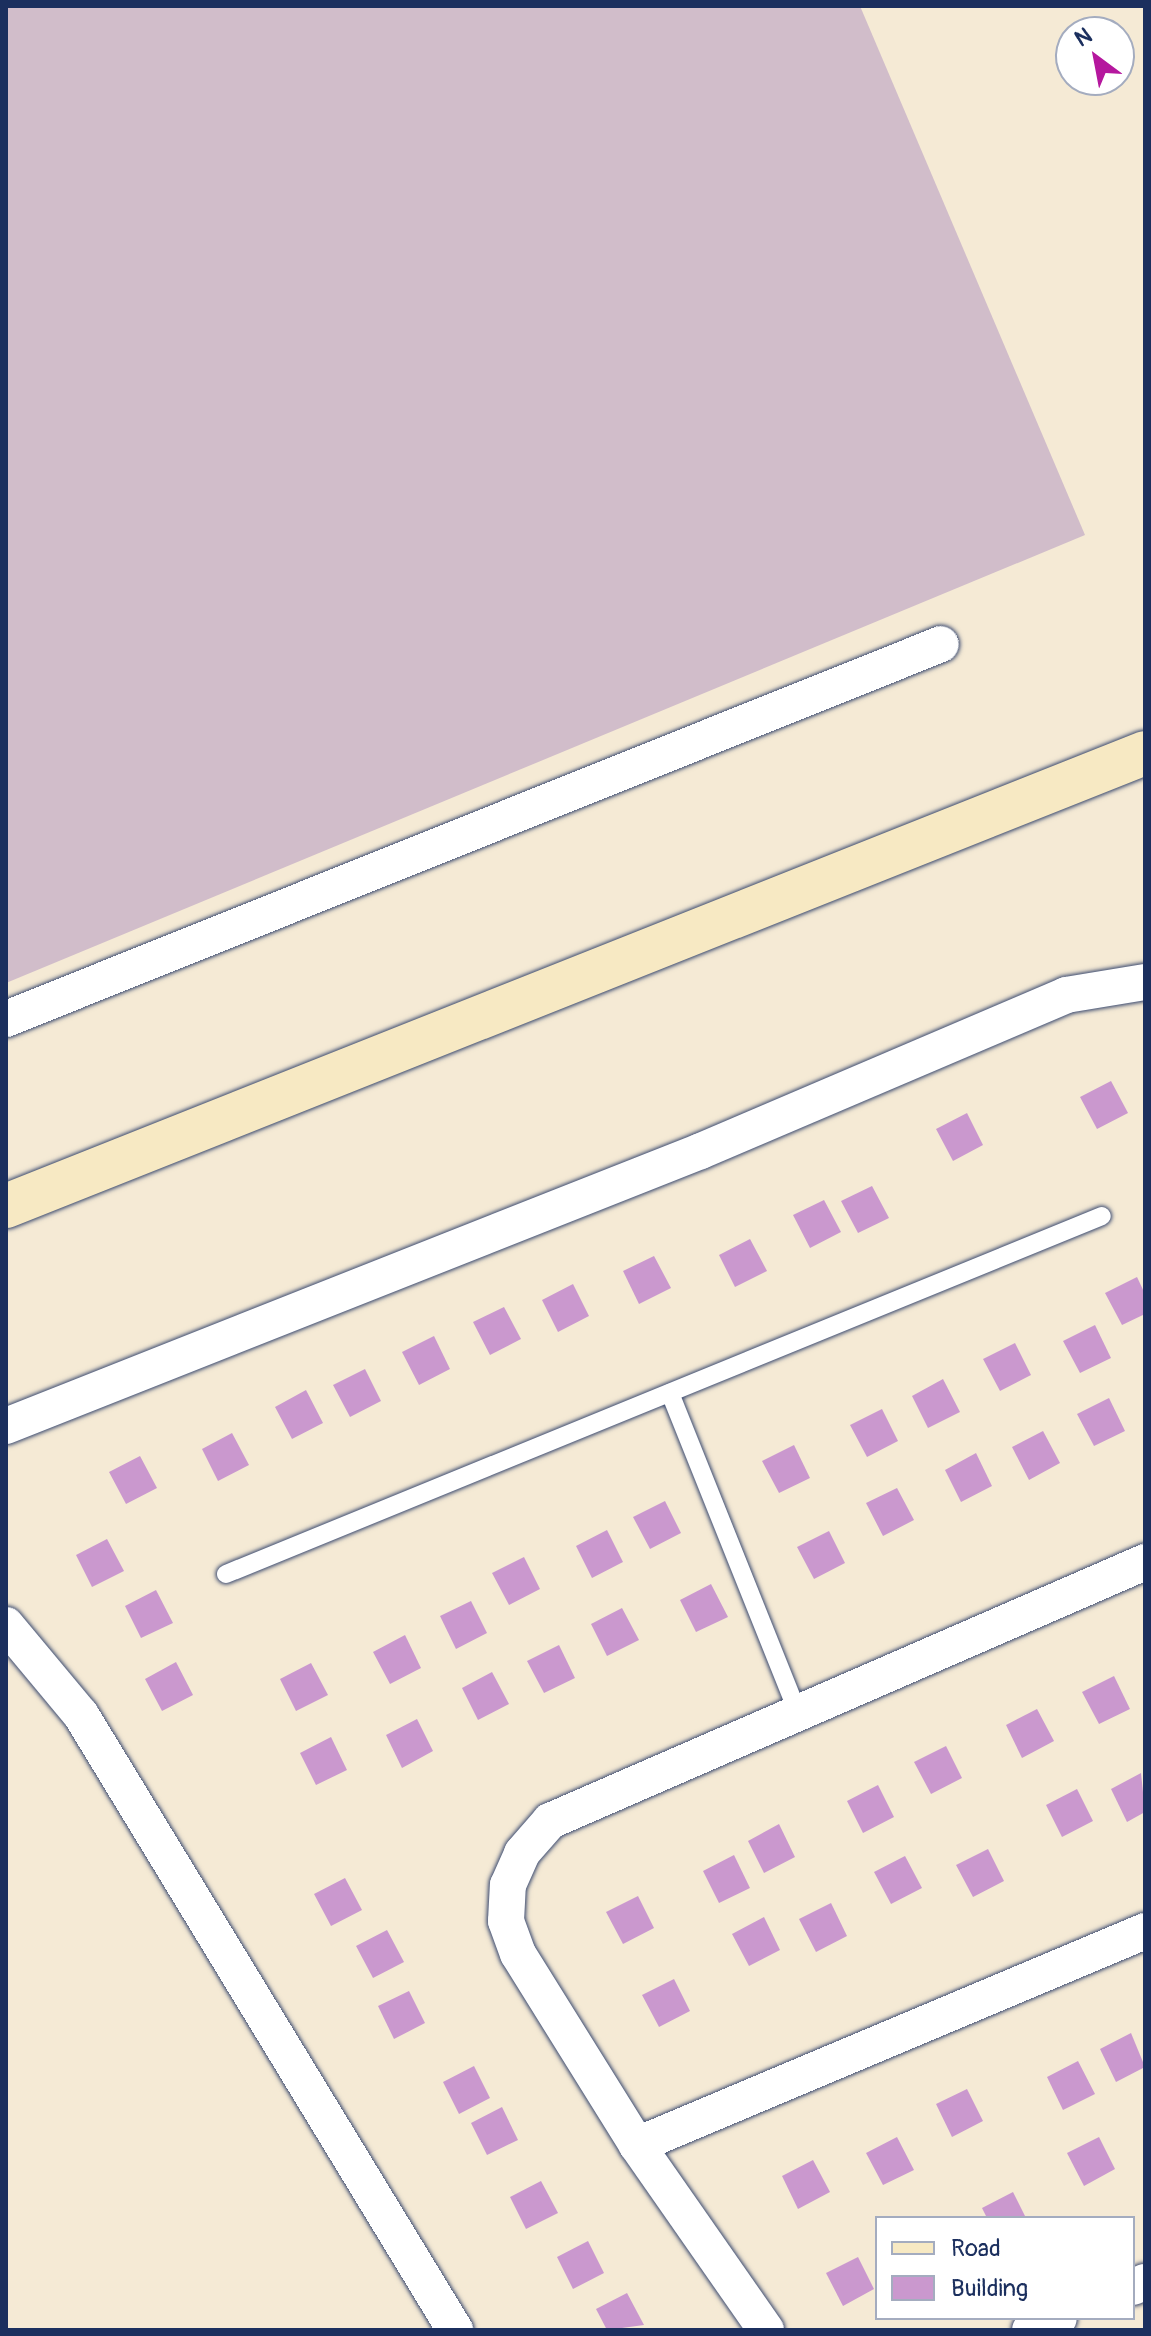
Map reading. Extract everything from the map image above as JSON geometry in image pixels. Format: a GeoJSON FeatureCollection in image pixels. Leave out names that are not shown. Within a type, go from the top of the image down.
{"type":"FeatureCollection","features":[{"type":"Feature","properties":{"kind":"main road"},"geometry":{"type":"LineString","coordinates":[[6,1206],[1145,753]]}},
{"type":"Feature","properties":{"kind":"street"},"geometry":{"type":"LineString","coordinates":[[6,1019],[941,644]]}},
{"type":"Feature","properties":{"kind":"street"},"geometry":{"type":"LineString","coordinates":[[6,1426],[701,1151],[1066,995],[1145,982]]}},
{"type":"Feature","properties":{"kind":"street"},"geometry":{"type":"LineString","coordinates":[[766,2330],[637,2145],[518,1954],[506,1921],[508,1885],[522,1853],[550,1821],[797,1710],[1145,1562]]}},
{"type":"Feature","properties":{"kind":"street"},"geometry":{"type":"LineString","coordinates":[[6,1625],[81,1715],[455,2330]]}},
{"type":"Feature","properties":{"kind":"street"},"geometry":{"type":"LineString","coordinates":[[637,2145],[1145,1931]]}},
{"type":"Feature","properties":{"kind":"street"},"geometry":{"type":"LineString","coordinates":[[1030,2330],[1054,2320]]}},
{"type":"Feature","properties":{"kind":"lane"},"geometry":{"type":"LineString","coordinates":[[226,1574],[1102,1216]]}},
{"type":"Feature","properties":{"kind":"lane"},"geometry":{"type":"LineString","coordinates":[[670,1393],[797,1710]]}},
{"type":"Feature","properties":{"kind":"shaded area"},"geometry":{"type":"Polygon","coordinates":[[[6,6],[860,6],[1085,535],[6,983],[6,6]]]}},
{"type":"Feature","properties":{"kind":"building"},"geometry":{"type":"Polygon","coordinates":[[[1111,1081],[1128,1113],[1097,1129],[1080,1097],[1111,1081]]]}},
{"type":"Feature","properties":{"kind":"building"},"geometry":{"type":"Polygon","coordinates":[[[967,1113],[983,1145],[953,1161],[936,1129],[967,1113]]]}},
{"type":"Feature","properties":{"kind":"building"},"geometry":{"type":"Polygon","coordinates":[[[872,1186],[889,1218],[858,1233],[841,1201],[872,1186]]]}},
{"type":"Feature","properties":{"kind":"building"},"geometry":{"type":"Polygon","coordinates":[[[824,1200],[841,1232],[810,1248],[793,1215],[824,1200]]]}},
{"type":"Feature","properties":{"kind":"building"},"geometry":{"type":"Polygon","coordinates":[[[750,1239],[767,1271],[735,1287],[719,1255],[750,1239]]]}},
{"type":"Feature","properties":{"kind":"building"},"geometry":{"type":"Polygon","coordinates":[[[654,1256],[671,1288],[639,1304],[623,1271],[654,1256]]]}},
{"type":"Feature","properties":{"kind":"building"},"geometry":{"type":"Polygon","coordinates":[[[1137,1277],[1145,1294],[1145,1314],[1122,1325],[1105,1293],[1137,1277]]]}},
{"type":"Feature","properties":{"kind":"building"},"geometry":{"type":"Polygon","coordinates":[[[573,1284],[589,1316],[558,1332],[542,1300],[573,1284]]]}},
{"type":"Feature","properties":{"kind":"building"},"geometry":{"type":"Polygon","coordinates":[[[504,1307],[521,1339],[490,1355],[473,1322],[504,1307]]]}},
{"type":"Feature","properties":{"kind":"building"},"geometry":{"type":"Polygon","coordinates":[[[1095,1325],[1111,1358],[1080,1373],[1063,1341],[1095,1325]]]}},
{"type":"Feature","properties":{"kind":"building"},"geometry":{"type":"Polygon","coordinates":[[[434,1336],[450,1369],[419,1385],[402,1352],[434,1336]]]}},
{"type":"Feature","properties":{"kind":"building"},"geometry":{"type":"Polygon","coordinates":[[[1015,1343],[1031,1375],[1000,1391],[983,1359],[1015,1343]]]}},
{"type":"Feature","properties":{"kind":"building"},"geometry":{"type":"Polygon","coordinates":[[[365,1369],[381,1401],[350,1417],[333,1385],[365,1369]]]}},
{"type":"Feature","properties":{"kind":"building"},"geometry":{"type":"Polygon","coordinates":[[[943,1379],[960,1412],[928,1428],[912,1396],[943,1379]]]}},
{"type":"Feature","properties":{"kind":"building"},"geometry":{"type":"Polygon","coordinates":[[[306,1390],[323,1423],[292,1439],[275,1407],[306,1390]]]}},
{"type":"Feature","properties":{"kind":"building"},"geometry":{"type":"Polygon","coordinates":[[[1109,1398],[1125,1431],[1094,1446],[1077,1414],[1109,1398]]]}},
{"type":"Feature","properties":{"kind":"building"},"geometry":{"type":"Polygon","coordinates":[[[882,1409],[898,1441],[867,1457],[850,1425],[882,1409]]]}},
{"type":"Feature","properties":{"kind":"building"},"geometry":{"type":"Polygon","coordinates":[[[1043,1431],[1060,1463],[1029,1480],[1012,1447],[1043,1431]]]}},
{"type":"Feature","properties":{"kind":"building"},"geometry":{"type":"Polygon","coordinates":[[[232,1433],[249,1465],[218,1481],[202,1449],[232,1433]]]}},
{"type":"Feature","properties":{"kind":"building"},"geometry":{"type":"Polygon","coordinates":[[[794,1445],[810,1478],[779,1493],[762,1461],[794,1445]]]}},
{"type":"Feature","properties":{"kind":"building"},"geometry":{"type":"Polygon","coordinates":[[[976,1453],[992,1486],[961,1502],[945,1470],[976,1453]]]}},
{"type":"Feature","properties":{"kind":"building"},"geometry":{"type":"Polygon","coordinates":[[[140,1456],[157,1488],[126,1504],[109,1472],[140,1456]]]}},
{"type":"Feature","properties":{"kind":"building"},"geometry":{"type":"Polygon","coordinates":[[[897,1488],[914,1520],[883,1536],[866,1503],[897,1488]]]}},
{"type":"Feature","properties":{"kind":"building"},"geometry":{"type":"Polygon","coordinates":[[[665,1501],[681,1533],[650,1549],[633,1517],[665,1501]]]}},
{"type":"Feature","properties":{"kind":"building"},"geometry":{"type":"Polygon","coordinates":[[[607,1530],[623,1562],[592,1578],[576,1546],[607,1530]]]}},
{"type":"Feature","properties":{"kind":"building"},"geometry":{"type":"Polygon","coordinates":[[[829,1531],[845,1563],[814,1579],[797,1547],[829,1531]]]}},
{"type":"Feature","properties":{"kind":"building"},"geometry":{"type":"Polygon","coordinates":[[[107,1539],[124,1571],[92,1587],[76,1555],[107,1539]]]}},
{"type":"Feature","properties":{"kind":"building"},"geometry":{"type":"Polygon","coordinates":[[[524,1557],[540,1589],[509,1605],[492,1573],[524,1557]]]}},
{"type":"Feature","properties":{"kind":"building"},"geometry":{"type":"Polygon","coordinates":[[[711,1584],[728,1617],[696,1632],[680,1600],[711,1584]]]}},
{"type":"Feature","properties":{"kind":"building"},"geometry":{"type":"Polygon","coordinates":[[[156,1590],[173,1623],[141,1638],[125,1606],[156,1590]]]}},
{"type":"Feature","properties":{"kind":"building"},"geometry":{"type":"Polygon","coordinates":[[[471,1601],[487,1633],[456,1649],[440,1616],[471,1601]]]}},
{"type":"Feature","properties":{"kind":"building"},"geometry":{"type":"Polygon","coordinates":[[[622,1608],[639,1640],[607,1656],[591,1624],[622,1608]]]}},
{"type":"Feature","properties":{"kind":"building"},"geometry":{"type":"Polygon","coordinates":[[[405,1635],[421,1668],[390,1684],[373,1652],[405,1635]]]}},
{"type":"Feature","properties":{"kind":"building"},"geometry":{"type":"Polygon","coordinates":[[[559,1645],[575,1678],[544,1693],[527,1661],[559,1645]]]}},
{"type":"Feature","properties":{"kind":"building"},"geometry":{"type":"Polygon","coordinates":[[[176,1662],[193,1695],[162,1711],[145,1679],[176,1662]]]}},
{"type":"Feature","properties":{"kind":"building"},"geometry":{"type":"Polygon","coordinates":[[[311,1663],[328,1695],[296,1711],[280,1679],[311,1663]]]}},
{"type":"Feature","properties":{"kind":"building"},"geometry":{"type":"Polygon","coordinates":[[[492,1672],[509,1704],[478,1720],[462,1688],[492,1672]]]}},
{"type":"Feature","properties":{"kind":"building"},"geometry":{"type":"Polygon","coordinates":[[[1114,1676],[1130,1709],[1099,1724],[1082,1692],[1114,1676]]]}},
{"type":"Feature","properties":{"kind":"building"},"geometry":{"type":"Polygon","coordinates":[[[1037,1709],[1054,1741],[1022,1758],[1006,1725],[1037,1709]]]}},
{"type":"Feature","properties":{"kind":"building"},"geometry":{"type":"Polygon","coordinates":[[[417,1719],[433,1751],[402,1768],[386,1735],[417,1719]]]}},
{"type":"Feature","properties":{"kind":"building"},"geometry":{"type":"Polygon","coordinates":[[[331,1737],[347,1770],[316,1785],[300,1753],[331,1737]]]}},
{"type":"Feature","properties":{"kind":"building"},"geometry":{"type":"Polygon","coordinates":[[[946,1746],[962,1778],[931,1794],[914,1762],[946,1746]]]}},
{"type":"Feature","properties":{"kind":"building"},"geometry":{"type":"Polygon","coordinates":[[[1141,1773],[1145,1812],[1127,1822],[1111,1789],[1141,1773]]]}},
{"type":"Feature","properties":{"kind":"building"},"geometry":{"type":"Polygon","coordinates":[[[878,1785],[894,1817],[863,1833],[847,1801],[878,1785]]]}},
{"type":"Feature","properties":{"kind":"building"},"geometry":{"type":"Polygon","coordinates":[[[1077,1789],[1093,1821],[1062,1837],[1046,1805],[1077,1789]]]}},
{"type":"Feature","properties":{"kind":"building"},"geometry":{"type":"Polygon","coordinates":[[[779,1824],[795,1857],[764,1873],[748,1841],[779,1824]]]}},
{"type":"Feature","properties":{"kind":"building"},"geometry":{"type":"Polygon","coordinates":[[[988,1849],[1004,1881],[973,1897],[956,1865],[988,1849]]]}},
{"type":"Feature","properties":{"kind":"building"},"geometry":{"type":"Polygon","coordinates":[[[734,1855],[750,1888],[719,1903],[703,1871],[734,1855]]]}},
{"type":"Feature","properties":{"kind":"building"},"geometry":{"type":"Polygon","coordinates":[[[905,1856],[922,1888],[891,1904],[874,1872],[905,1856]]]}},
{"type":"Feature","properties":{"kind":"building"},"geometry":{"type":"Polygon","coordinates":[[[345,1878],[362,1910],[331,1926],[314,1894],[345,1878]]]}},
{"type":"Feature","properties":{"kind":"building"},"geometry":{"type":"Polygon","coordinates":[[[638,1896],[654,1928],[623,1944],[606,1912],[638,1896]]]}},
{"type":"Feature","properties":{"kind":"building"},"geometry":{"type":"Polygon","coordinates":[[[831,1903],[847,1936],[816,1952],[799,1919],[831,1903]]]}},
{"type":"Feature","properties":{"kind":"building"},"geometry":{"type":"Polygon","coordinates":[[[764,1917],[780,1950],[749,1966],[732,1934],[764,1917]]]}},
{"type":"Feature","properties":{"kind":"building"},"geometry":{"type":"Polygon","coordinates":[[[387,1930],[404,1962],[373,1978],[356,1946],[387,1930]]]}},
{"type":"Feature","properties":{"kind":"building"},"geometry":{"type":"Polygon","coordinates":[[[674,1979],[690,2011],[659,2027],[642,1995],[674,1979]]]}},
{"type":"Feature","properties":{"kind":"building"},"geometry":{"type":"Polygon","coordinates":[[[409,1991],[425,2023],[394,2039],[378,2006],[409,1991]]]}},
{"type":"Feature","properties":{"kind":"building"},"geometry":{"type":"Polygon","coordinates":[[[1131,2033],[1145,2067],[1116,2082],[1100,2049],[1131,2033]]]}},
{"type":"Feature","properties":{"kind":"building"},"geometry":{"type":"Polygon","coordinates":[[[1078,2061],[1095,2094],[1063,2110],[1047,2077],[1078,2061]]]}},
{"type":"Feature","properties":{"kind":"building"},"geometry":{"type":"Polygon","coordinates":[[[474,2066],[490,2098],[459,2114],[443,2082],[474,2066]]]}},
{"type":"Feature","properties":{"kind":"building"},"geometry":{"type":"Polygon","coordinates":[[[967,2089],[983,2121],[952,2137],[936,2104],[967,2089]]]}},
{"type":"Feature","properties":{"kind":"building"},"geometry":{"type":"Polygon","coordinates":[[[502,2107],[518,2140],[487,2155],[471,2123],[502,2107]]]}},
{"type":"Feature","properties":{"kind":"building"},"geometry":{"type":"Polygon","coordinates":[[[897,2137],[914,2170],[883,2185],[866,2153],[897,2137]]]}},
{"type":"Feature","properties":{"kind":"building"},"geometry":{"type":"Polygon","coordinates":[[[1099,2137],[1115,2169],[1084,2186],[1067,2153],[1099,2137]]]}},
{"type":"Feature","properties":{"kind":"building"},"geometry":{"type":"Polygon","coordinates":[[[813,2160],[830,2192],[798,2209],[782,2176],[813,2160]]]}},
{"type":"Feature","properties":{"kind":"building"},"geometry":{"type":"Polygon","coordinates":[[[541,2181],[558,2213],[526,2229],[510,2197],[541,2181]]]}},
{"type":"Feature","properties":{"kind":"building"},"geometry":{"type":"Polygon","coordinates":[[[1013,2192],[1025,2216],[986,2216],[982,2208],[1013,2192]]]}},
{"type":"Feature","properties":{"kind":"building"},"geometry":{"type":"Polygon","coordinates":[[[588,2241],[604,2273],[573,2289],[557,2257],[588,2241]]]}},
{"type":"Feature","properties":{"kind":"building"},"geometry":{"type":"Polygon","coordinates":[[[858,2257],[874,2289],[843,2306],[826,2273],[858,2257]]]}},
{"type":"Feature","properties":{"kind":"building"},"geometry":{"type":"Polygon","coordinates":[[[627,2293],[644,2325],[607,2330],[596,2309],[627,2293]]]}}]}
